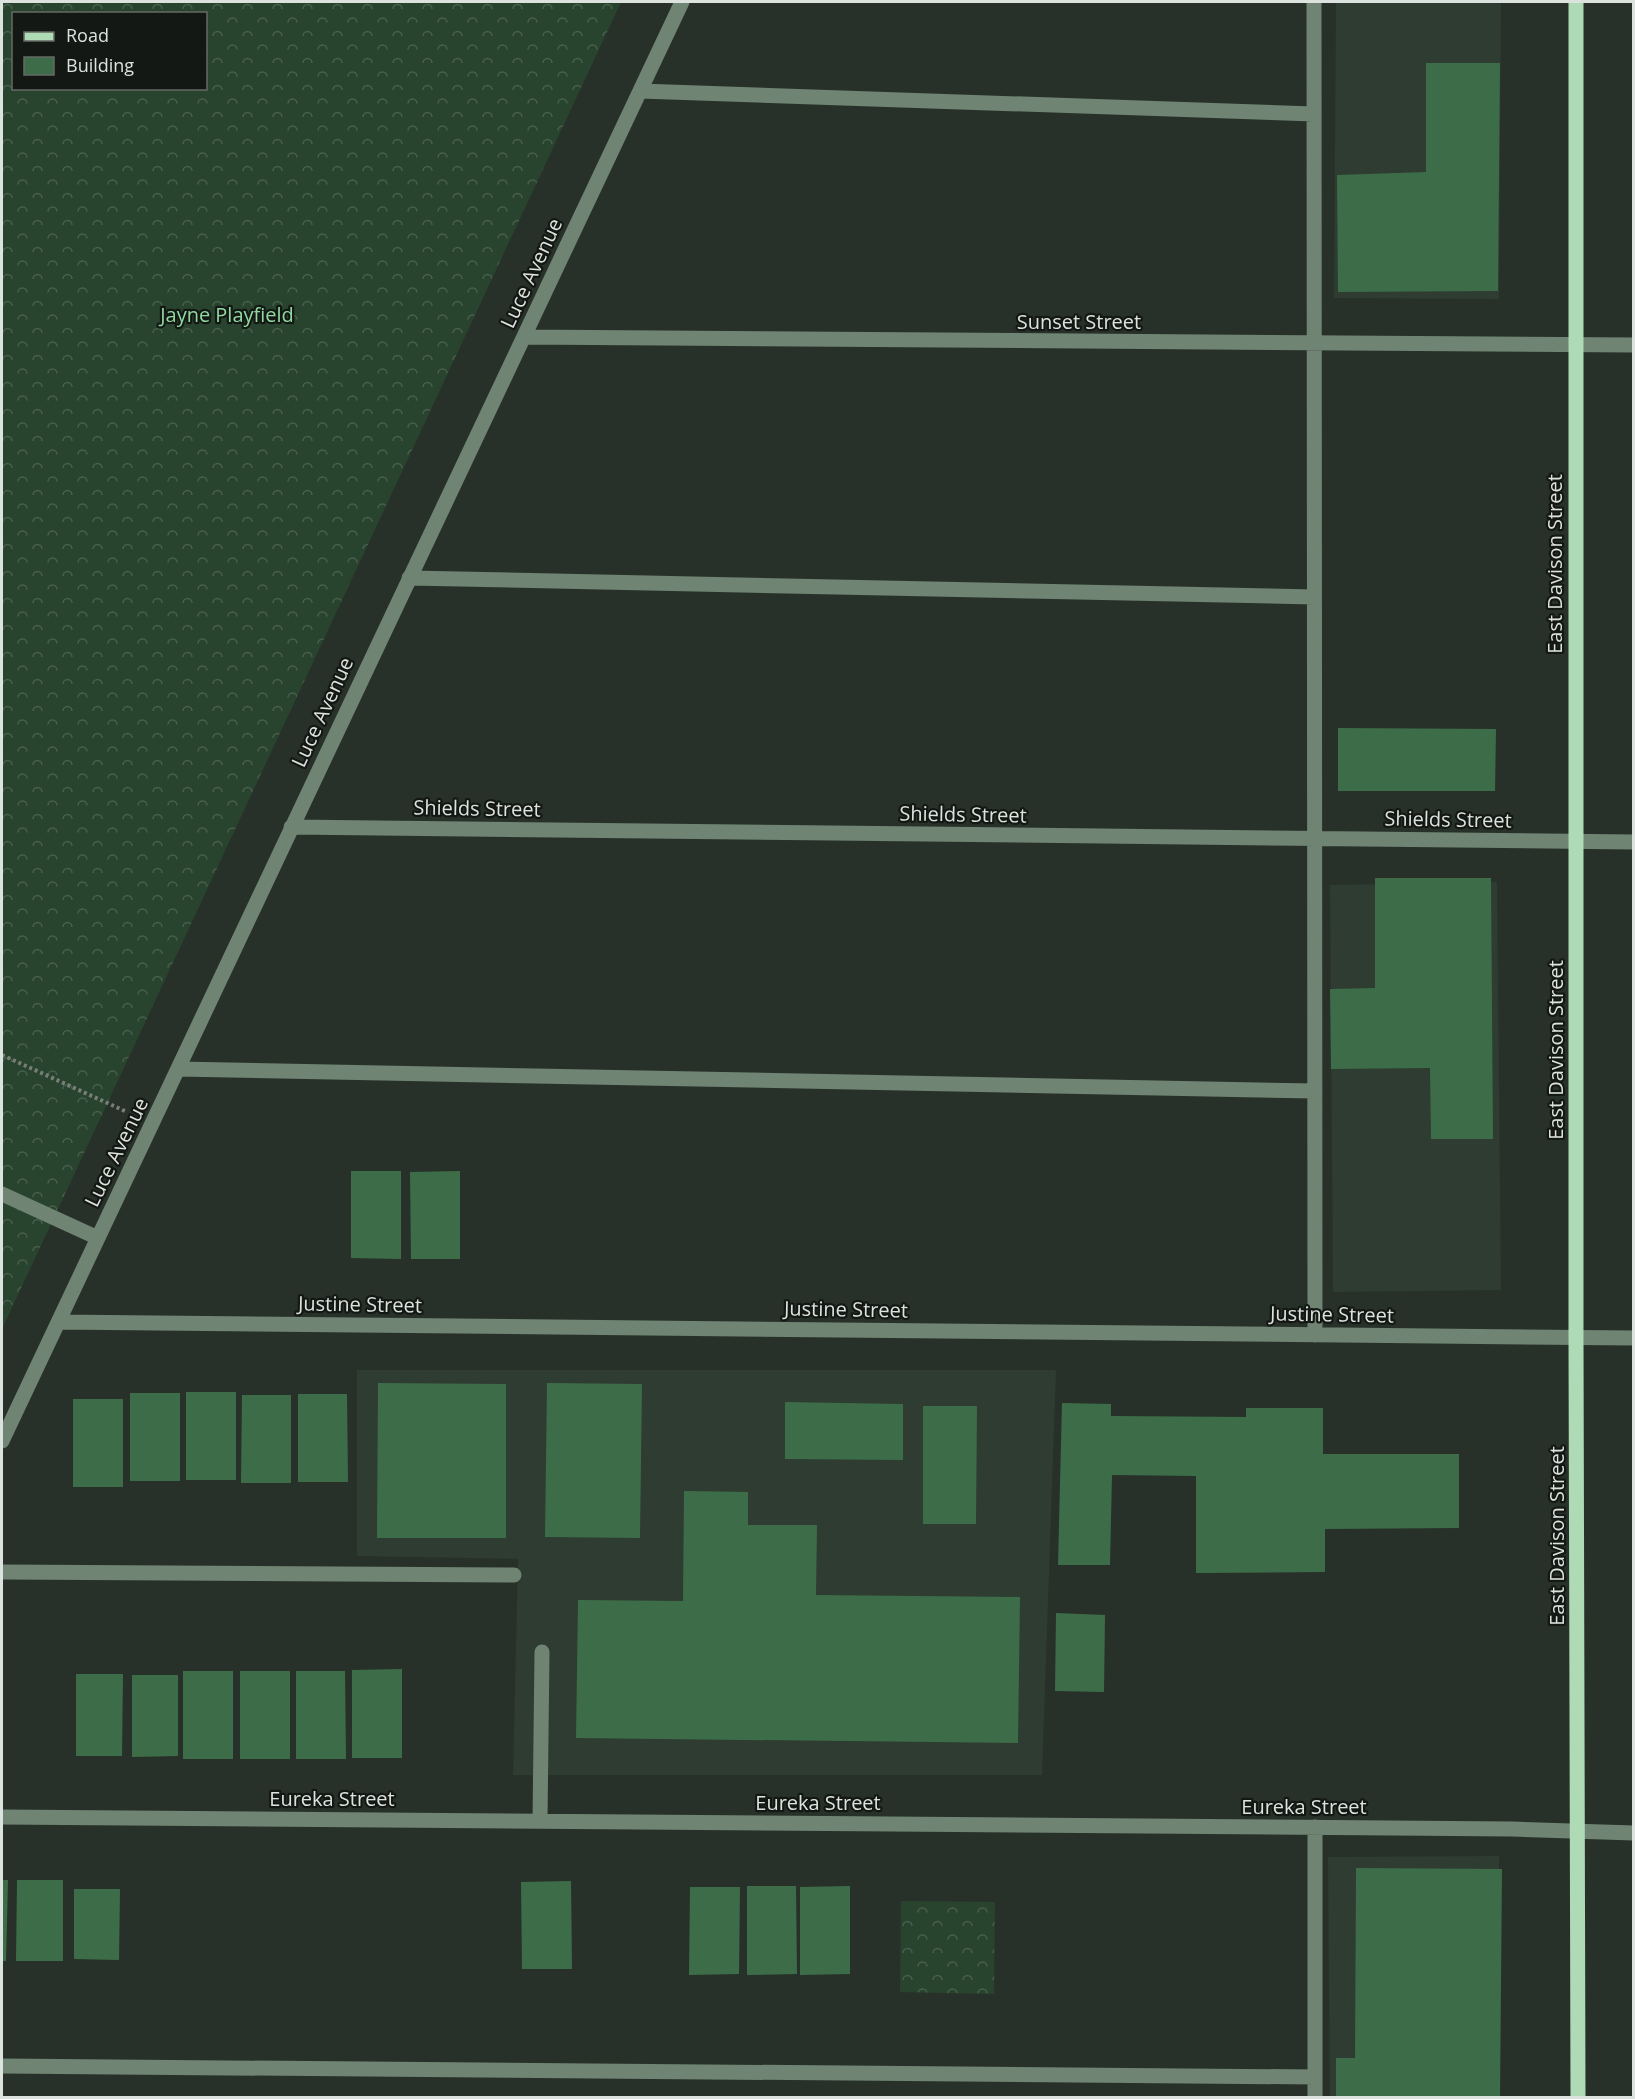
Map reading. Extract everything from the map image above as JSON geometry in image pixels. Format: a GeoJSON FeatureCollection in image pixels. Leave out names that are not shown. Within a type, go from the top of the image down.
{"type":"FeatureCollection","features":[{"type":"Feature","properties":{"kind":"main road","name":"East Davison Street"},"geometry":{"type":"LineString","coordinates":[[1576,2],[1578,2097]]}},
{"type":"Feature","properties":{"kind":"street","name":"Luce Avenue"},"geometry":{"type":"LineString","coordinates":[[2,1441],[682,2]]}},
{"type":"Feature","properties":{"kind":"street"},"geometry":{"type":"LineString","coordinates":[[1314,2],[1315,1335]]}},
{"type":"Feature","properties":{"kind":"street"},"geometry":{"type":"LineString","coordinates":[[640,91],[1314,114]]}},
{"type":"Feature","properties":{"kind":"street","name":"Sunset Street"},"geometry":{"type":"LineString","coordinates":[[524,337],[1634,345]]}},
{"type":"Feature","properties":{"kind":"street"},"geometry":{"type":"LineString","coordinates":[[409,578],[1314,597]]}},
{"type":"Feature","properties":{"kind":"street","name":"Shields Street"},"geometry":{"type":"LineString","coordinates":[[291,827],[1634,842]]}},
{"type":"Feature","properties":{"kind":"street"},"geometry":{"type":"LineString","coordinates":[[178,1069],[1315,1091]]}},
{"type":"Feature","properties":{"kind":"street"},"geometry":{"type":"LineString","coordinates":[[2,1194],[98,1238]]}},
{"type":"Feature","properties":{"kind":"street","name":"Justine Street"},"geometry":{"type":"LineString","coordinates":[[58,1322],[1634,1338]]}},
{"type":"Feature","properties":{"kind":"street"},"geometry":{"type":"LineString","coordinates":[[2,1572],[514,1575]]}},
{"type":"Feature","properties":{"kind":"street"},"geometry":{"type":"LineString","coordinates":[[540,1821],[542,1652]]}},
{"type":"Feature","properties":{"kind":"street","name":"Eureka Street"},"geometry":{"type":"LineString","coordinates":[[2,1817],[1315,1827],[1634,1833]]}},
{"type":"Feature","properties":{"kind":"street"},"geometry":{"type":"LineString","coordinates":[[1315,1827],[1315,2097]]}},
{"type":"Feature","properties":{"kind":"street"},"geometry":{"type":"LineString","coordinates":[[2,2066],[1315,2077]]}},
{"type":"Feature","properties":{"kind":"path"},"geometry":{"type":"LineString","coordinates":[[2,1055],[153,1124]]}},
{"type":"Feature","properties":{"kind":"shaded area"},"geometry":{"type":"Polygon","coordinates":[[[1336,2],[1501,2],[1499,299],[1334,298],[1336,2]]]}},
{"type":"Feature","properties":{"kind":"shaded area"},"geometry":{"type":"Polygon","coordinates":[[[1497,882],[1501,1290],[1333,1292],[1330,885],[1497,882]]]}},
{"type":"Feature","properties":{"kind":"shaded area"},"geometry":{"type":"Polygon","coordinates":[[[357,1370],[1056,1370],[1042,1775],[513,1775],[518,1559],[357,1556],[357,1370]]]}},
{"type":"Feature","properties":{"kind":"shaded area"},"geometry":{"type":"Polygon","coordinates":[[[1499,1856],[1500,2097],[1330,2097],[1328,1857],[1499,1856]]]}},
{"type":"Feature","properties":{"kind":"green space","name":"Jayne Playfield"},"geometry":{"type":"Polygon","coordinates":[[[2,2],[621,2],[2,1329],[2,2]]]}},
{"type":"Feature","properties":{"kind":"green space"},"geometry":{"type":"Polygon","coordinates":[[[901,1901],[995,1902],[994,1994],[900,1992],[901,1901]]]}},
{"type":"Feature","properties":{"kind":"building"},"geometry":{"type":"Polygon","coordinates":[[[1426,63],[1500,63],[1498,291],[1338,292],[1337,175],[1426,172],[1426,63]]]}},
{"type":"Feature","properties":{"kind":"building"},"geometry":{"type":"Polygon","coordinates":[[[1338,728],[1496,729],[1495,791],[1338,791],[1338,728]]]}},
{"type":"Feature","properties":{"kind":"building"},"geometry":{"type":"Polygon","coordinates":[[[1375,878],[1491,878],[1493,1139],[1431,1139],[1430,1068],[1331,1069],[1330,989],[1375,988],[1375,878]]]}},
{"type":"Feature","properties":{"kind":"building"},"geometry":{"type":"Polygon","coordinates":[[[351,1171],[401,1171],[401,1259],[351,1258],[351,1171]]]}},
{"type":"Feature","properties":{"kind":"building"},"geometry":{"type":"Polygon","coordinates":[[[460,1171],[460,1259],[411,1259],[410,1172],[460,1171]]]}},
{"type":"Feature","properties":{"kind":"building"},"geometry":{"type":"Polygon","coordinates":[[[378,1383],[506,1384],[506,1538],[377,1538],[378,1383]]]}},
{"type":"Feature","properties":{"kind":"building"},"geometry":{"type":"Polygon","coordinates":[[[547,1383],[642,1384],[640,1538],[545,1537],[547,1383]]]}},
{"type":"Feature","properties":{"kind":"building"},"geometry":{"type":"Polygon","coordinates":[[[186,1392],[236,1392],[236,1480],[186,1480],[186,1392]]]}},
{"type":"Feature","properties":{"kind":"building"},"geometry":{"type":"Polygon","coordinates":[[[130,1393],[180,1393],[180,1481],[130,1481],[130,1393]]]}},
{"type":"Feature","properties":{"kind":"building"},"geometry":{"type":"Polygon","coordinates":[[[298,1394],[347,1394],[348,1482],[298,1482],[298,1394]]]}},
{"type":"Feature","properties":{"kind":"building"},"geometry":{"type":"Polygon","coordinates":[[[242,1395],[291,1395],[291,1483],[241,1483],[242,1395]]]}},
{"type":"Feature","properties":{"kind":"building"},"geometry":{"type":"Polygon","coordinates":[[[73,1399],[123,1399],[123,1487],[73,1487],[73,1399]]]}},
{"type":"Feature","properties":{"kind":"building"},"geometry":{"type":"Polygon","coordinates":[[[785,1402],[903,1404],[903,1460],[785,1459],[785,1402]]]}},
{"type":"Feature","properties":{"kind":"building"},"geometry":{"type":"Polygon","coordinates":[[[1062,1403],[1111,1404],[1111,1416],[1246,1417],[1246,1408],[1323,1408],[1323,1454],[1459,1454],[1459,1528],[1325,1529],[1325,1572],[1196,1573],[1196,1476],[1112,1475],[1110,1565],[1058,1565],[1062,1403]]]}},
{"type":"Feature","properties":{"kind":"building"},"geometry":{"type":"Polygon","coordinates":[[[923,1406],[977,1406],[976,1524],[923,1524],[923,1406]]]}},
{"type":"Feature","properties":{"kind":"building"},"geometry":{"type":"Polygon","coordinates":[[[684,1491],[748,1492],[748,1525],[817,1525],[816,1595],[1020,1597],[1018,1743],[576,1738],[578,1600],[683,1601],[684,1491]]]}},
{"type":"Feature","properties":{"kind":"building"},"geometry":{"type":"Polygon","coordinates":[[[1056,1613],[1105,1615],[1104,1692],[1055,1691],[1056,1613]]]}},
{"type":"Feature","properties":{"kind":"building"},"geometry":{"type":"Polygon","coordinates":[[[402,1669],[402,1758],[352,1758],[352,1670],[402,1669]]]}},
{"type":"Feature","properties":{"kind":"building"},"geometry":{"type":"Polygon","coordinates":[[[183,1671],[233,1671],[233,1759],[183,1759],[183,1671]]]}},
{"type":"Feature","properties":{"kind":"building"},"geometry":{"type":"Polygon","coordinates":[[[240,1671],[290,1671],[290,1759],[240,1759],[240,1671]]]}},
{"type":"Feature","properties":{"kind":"building"},"geometry":{"type":"Polygon","coordinates":[[[296,1671],[345,1671],[346,1759],[296,1759],[296,1671]]]}},
{"type":"Feature","properties":{"kind":"building"},"geometry":{"type":"Polygon","coordinates":[[[76,1674],[123,1674],[122,1756],[76,1756],[76,1674]]]}},
{"type":"Feature","properties":{"kind":"building"},"geometry":{"type":"Polygon","coordinates":[[[132,1675],[178,1675],[178,1756],[132,1757],[132,1675]]]}},
{"type":"Feature","properties":{"kind":"building"},"geometry":{"type":"Polygon","coordinates":[[[1356,1868],[1502,1869],[1500,2098],[1336,2098],[1336,2058],[1355,2058],[1356,1868]]]}},
{"type":"Feature","properties":{"kind":"building"},"geometry":{"type":"Polygon","coordinates":[[[2,1880],[8,1880],[6,1961],[2,1961],[2,1880]]]}},
{"type":"Feature","properties":{"kind":"building"},"geometry":{"type":"Polygon","coordinates":[[[17,1880],[63,1880],[63,1961],[16,1961],[17,1880]]]}},
{"type":"Feature","properties":{"kind":"building"},"geometry":{"type":"Polygon","coordinates":[[[571,1881],[572,1969],[522,1969],[521,1882],[571,1881]]]}},
{"type":"Feature","properties":{"kind":"building"},"geometry":{"type":"Polygon","coordinates":[[[747,1886],[796,1886],[797,1974],[747,1975],[747,1886]]]}},
{"type":"Feature","properties":{"kind":"building"},"geometry":{"type":"Polygon","coordinates":[[[850,1886],[850,1974],[800,1975],[800,1887],[850,1886]]]}},
{"type":"Feature","properties":{"kind":"building"},"geometry":{"type":"Polygon","coordinates":[[[690,1887],[740,1887],[739,1974],[689,1975],[690,1887]]]}},
{"type":"Feature","properties":{"kind":"building"},"geometry":{"type":"Polygon","coordinates":[[[74,1889],[120,1889],[119,1960],[74,1959],[74,1889]]]}}]}
